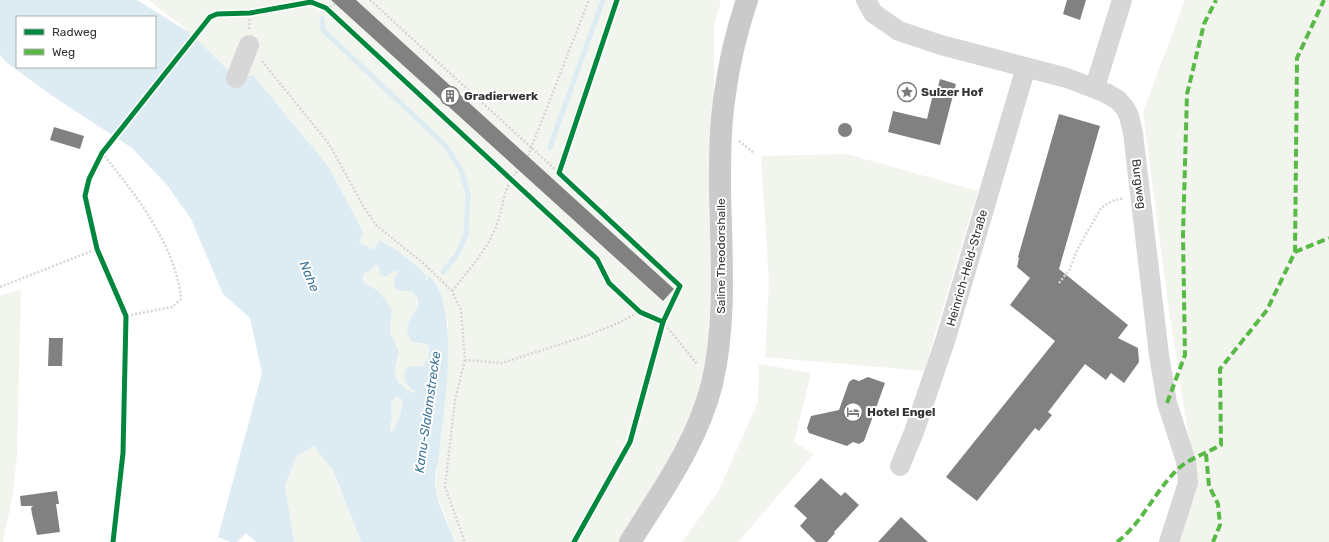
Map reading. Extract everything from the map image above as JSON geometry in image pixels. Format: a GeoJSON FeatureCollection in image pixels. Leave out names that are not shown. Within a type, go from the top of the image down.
{"type":"FeatureCollection","features":[{"type":"Feature","properties":{"kind":"main road","name":"Saline Theodorshalle"},"geometry":{"type":"LineString","coordinates":[[630,542],[679,465],[695,435],[712,383],[722,309],[720,186],[725,94],[739,26],[747,0]]}},
{"type":"Feature","properties":{"kind":"street","name":"Burgweg"},"geometry":{"type":"LineString","coordinates":[[866,0],[872,13],[899,31],[941,45],[1026,67],[1094,87],[1118,100],[1129,116],[1141,193],[1159,354],[1167,404],[1186,461],[1188,483],[1170,542]]}},
{"type":"Feature","properties":{"kind":"street"},"geometry":{"type":"LineString","coordinates":[[1094,87],[1122,0]]}},
{"type":"Feature","properties":{"kind":"street"},"geometry":{"type":"LineString","coordinates":[[236,78],[249,46]]}},
{"type":"Feature","properties":{"kind":"street","name":"Heinrich-Held-Straße"},"geometry":{"type":"LineString","coordinates":[[900,466],[914,432],[946,338],[1026,67]]}},
{"type":"Feature","properties":{"kind":"path"},"geometry":{"type":"LineString","coordinates":[[370,0],[559,173]]}},
{"type":"Feature","properties":{"kind":"path"},"geometry":{"type":"LineString","coordinates":[[528,156],[589,0]]}},
{"type":"Feature","properties":{"kind":"path"},"geometry":{"type":"LineString","coordinates":[[113,542],[123,453],[126,316],[97,249],[85,196],[89,178],[102,153],[210,17],[217,14],[250,13],[311,2],[326,8],[597,259],[609,283],[640,312],[663,322],[712,383]]}},
{"type":"Feature","properties":{"kind":"path"},"geometry":{"type":"LineString","coordinates":[[326,8],[335,4]]}},
{"type":"Feature","properties":{"kind":"path"},"geometry":{"type":"LineString","coordinates":[[250,13],[249,46],[330,144],[365,209],[378,226],[422,262],[452,291],[460,310],[465,360],[455,400],[445,487],[465,542]]}},
{"type":"Feature","properties":{"kind":"path"},"geometry":{"type":"LineString","coordinates":[[102,153],[146,210],[179,279],[181,299],[172,307],[126,316]]}},
{"type":"Feature","properties":{"kind":"path"},"geometry":{"type":"LineString","coordinates":[[452,291],[481,255],[496,226],[503,197],[510,180],[518,170]]}},
{"type":"Feature","properties":{"kind":"path"},"geometry":{"type":"LineString","coordinates":[[1059,283],[1070,269],[1077,250],[1101,208],[1112,201],[1141,193]]}},
{"type":"Feature","properties":{"kind":"path"},"geometry":{"type":"LineString","coordinates":[[0,287],[97,249]]}},
{"type":"Feature","properties":{"kind":"path"},"geometry":{"type":"LineString","coordinates":[[465,360],[502,363],[586,336],[616,324],[640,312]]}},
{"type":"Feature","properties":{"kind":"shaded area"},"geometry":{"type":"Polygon","coordinates":[[[149,0],[721,0],[714,26],[714,307],[705,383],[691,426],[621,542],[455,542],[435,490],[448,355],[448,323],[444,305],[435,281],[424,279],[427,276],[416,265],[379,241],[374,250],[359,242],[328,166],[253,75],[236,78],[190,33],[149,0]]]}},
{"type":"Feature","properties":{"kind":"shaded area"},"geometry":{"type":"Polygon","coordinates":[[[1185,0],[1329,0],[1329,542],[1178,542],[1197,490],[1169,311],[1143,112],[1185,0]]]}},
{"type":"Feature","properties":{"kind":"shaded area"},"geometry":{"type":"Polygon","coordinates":[[[847,154],[978,191],[924,371],[765,357],[769,283],[761,156],[847,154]]]}},
{"type":"Feature","properties":{"kind":"shaded area"},"geometry":{"type":"Polygon","coordinates":[[[375,265],[379,266],[380,274],[395,270],[398,274],[400,291],[411,291],[417,300],[417,310],[414,313],[419,344],[428,345],[429,354],[422,366],[416,366],[410,388],[415,391],[414,393],[401,385],[396,377],[395,367],[399,352],[390,332],[392,309],[363,282],[364,273],[375,265]]]}},
{"type":"Feature","properties":{"kind":"shaded area"},"geometry":{"type":"Polygon","coordinates":[[[21,290],[17,454],[13,493],[3,542],[0,542],[0,295],[21,290]]]}},
{"type":"Feature","properties":{"kind":"shaded area"},"geometry":{"type":"Polygon","coordinates":[[[759,364],[811,373],[794,442],[814,454],[738,542],[682,542],[718,492],[758,402],[759,364]]]}},
{"type":"Feature","properties":{"kind":"shaded area"},"geometry":{"type":"Polygon","coordinates":[[[395,397],[399,397],[403,401],[399,419],[392,432],[390,430],[392,418],[391,401],[395,397]]]}},
{"type":"Feature","properties":{"kind":"shaded area"},"geometry":{"type":"Polygon","coordinates":[[[315,446],[334,472],[361,542],[294,542],[285,486],[296,457],[315,446]]]}},
{"type":"Feature","properties":{"kind":"water"},"geometry":{"type":"Polygon","coordinates":[[[0,0],[137,0],[190,33],[236,78],[253,75],[328,166],[363,232],[359,242],[374,250],[379,240],[392,248],[422,271],[427,276],[425,279],[426,280],[430,276],[440,292],[445,312],[448,336],[448,362],[435,487],[439,504],[455,542],[361,542],[334,472],[314,446],[296,457],[285,486],[294,542],[256,542],[246,533],[237,542],[231,542],[218,537],[262,373],[250,318],[223,294],[191,219],[167,185],[132,148],[57,99],[7,63],[0,55],[0,0]],[[375,265],[370,271],[364,273],[363,282],[378,291],[392,309],[390,332],[399,352],[395,367],[396,377],[401,385],[414,393],[415,391],[406,382],[404,376],[406,369],[411,366],[422,366],[429,354],[428,345],[411,341],[408,332],[410,319],[417,309],[417,298],[411,291],[400,291],[395,288],[394,278],[398,274],[395,270],[386,277],[380,274],[379,266],[375,265]],[[395,397],[391,402],[392,418],[390,429],[392,432],[399,419],[403,401],[399,397],[395,397]]]}},
{"type":"Feature","properties":{"kind":"building","name":"Gradierwerk"},"geometry":{"type":"Polygon","coordinates":[[[331,0],[356,0],[674,289],[663,301],[331,0]]]}},
{"type":"Feature","properties":{"kind":"building"},"geometry":{"type":"Polygon","coordinates":[[[1067,0],[1086,0],[1080,20],[1063,14],[1067,0]]]}},
{"type":"Feature","properties":{"kind":"building"},"geometry":{"type":"Polygon","coordinates":[[[940,79],[956,84],[940,145],[888,132],[893,111],[927,119],[934,90],[937,91],[940,79]]]}},
{"type":"Feature","properties":{"kind":"building"},"geometry":{"type":"Polygon","coordinates":[[[1059,114],[1100,126],[1059,269],[1128,325],[1118,338],[1138,348],[1139,362],[1124,383],[1111,373],[1106,380],[1085,364],[1048,412],[1052,415],[1039,431],[1035,428],[977,501],[946,477],[1055,341],[1010,305],[1030,278],[1017,267],[1018,257],[1059,114]]]}},
{"type":"Feature","properties":{"kind":"building"},"geometry":{"type":"Polygon","coordinates":[[[842,123],[848,123],[852,127],[852,133],[848,137],[842,137],[838,133],[838,127],[842,123]]]}},
{"type":"Feature","properties":{"kind":"building"},"geometry":{"type":"Polygon","coordinates":[[[54,127],[84,136],[80,149],[50,140],[54,127]]]}},
{"type":"Feature","properties":{"kind":"building"},"geometry":{"type":"Polygon","coordinates":[[[49,338],[63,338],[62,366],[48,366],[49,338]]]}},
{"type":"Feature","properties":{"kind":"building","name":"Hotel Engel"},"geometry":{"type":"Polygon","coordinates":[[[868,377],[885,383],[864,441],[859,444],[853,442],[847,446],[809,433],[807,428],[811,416],[839,410],[849,382],[853,379],[859,381],[868,377]]]}},
{"type":"Feature","properties":{"kind":"building"},"geometry":{"type":"Polygon","coordinates":[[[821,478],[841,496],[845,492],[859,505],[834,532],[835,533],[827,542],[816,542],[800,526],[807,518],[794,506],[821,478]]]}},
{"type":"Feature","properties":{"kind":"building"},"geometry":{"type":"Polygon","coordinates":[[[57,491],[59,504],[56,504],[60,532],[37,535],[31,508],[33,506],[21,506],[20,496],[57,491]]]}},
{"type":"Feature","properties":{"kind":"building"},"geometry":{"type":"Polygon","coordinates":[[[901,517],[928,542],[878,542],[901,517]]]}},
{"type":"Feature","properties":{"kind":"waterway"},"geometry":{"type":"LineString","coordinates":[[550,147],[603,0]]}},
{"type":"Feature","properties":{"kind":"waterway"},"geometry":{"type":"LineString","coordinates":[[322,19],[323,30],[446,146],[461,170],[468,194],[466,235],[458,253],[443,272]]}},
{"type":"Feature","properties":{"kind":"marked path"},"geometry":{"type":"LineString","coordinates":[[1167,403],[1185,355],[1183,234],[1187,94],[1204,24],[1216,0]]}},
{"type":"Feature","properties":{"kind":"marked path"},"geometry":{"type":"LineString","coordinates":[[1117,542],[1133,527],[1179,468],[1190,460],[1221,445],[1220,369],[1267,310],[1295,252],[1297,58],[1324,0]]}},
{"type":"Feature","properties":{"kind":"marked path"},"geometry":{"type":"LineString","coordinates":[[1295,252],[1329,238]]}},
{"type":"Feature","properties":{"kind":"marked path"},"geometry":{"type":"LineString","coordinates":[[1206,454],[1209,486],[1218,504],[1220,525],[1213,542]]}},
{"type":"Feature","properties":{"kind":"cycle path"},"geometry":{"type":"LineString","coordinates":[[574,542],[630,442],[663,322],[680,286],[559,173],[617,0]]}},
{"type":"Feature","properties":{"kind":"cycle path"},"geometry":{"type":"LineString","coordinates":[[113,542],[123,453],[126,316],[97,249],[85,196],[89,179],[102,153],[210,17],[217,14],[250,13],[311,2],[326,8],[597,259],[609,283],[640,312],[663,322]]}},
{"type":"Feature","properties":{"kind":"place","name":"Sulzer Hof"},"geometry":{"type":"Point","coordinates":[907,92]}},
{"type":"Feature","properties":{"kind":"place","name":"Gradierwerk"},"geometry":{"type":"Point","coordinates":[450,96]}},
{"type":"Feature","properties":{"kind":"place","name":"Hotel Engel"},"geometry":{"type":"Point","coordinates":[853,412]}},
{"type":"Feature","properties":{"kind":"water label","name":"Nahe"},"geometry":{"type":"Point","coordinates":[310,276]}},
{"type":"Feature","properties":{"kind":"water label","name":"Kanu-Slalomstrecke"},"geometry":{"type":"Point","coordinates":[427,412]}}]}
